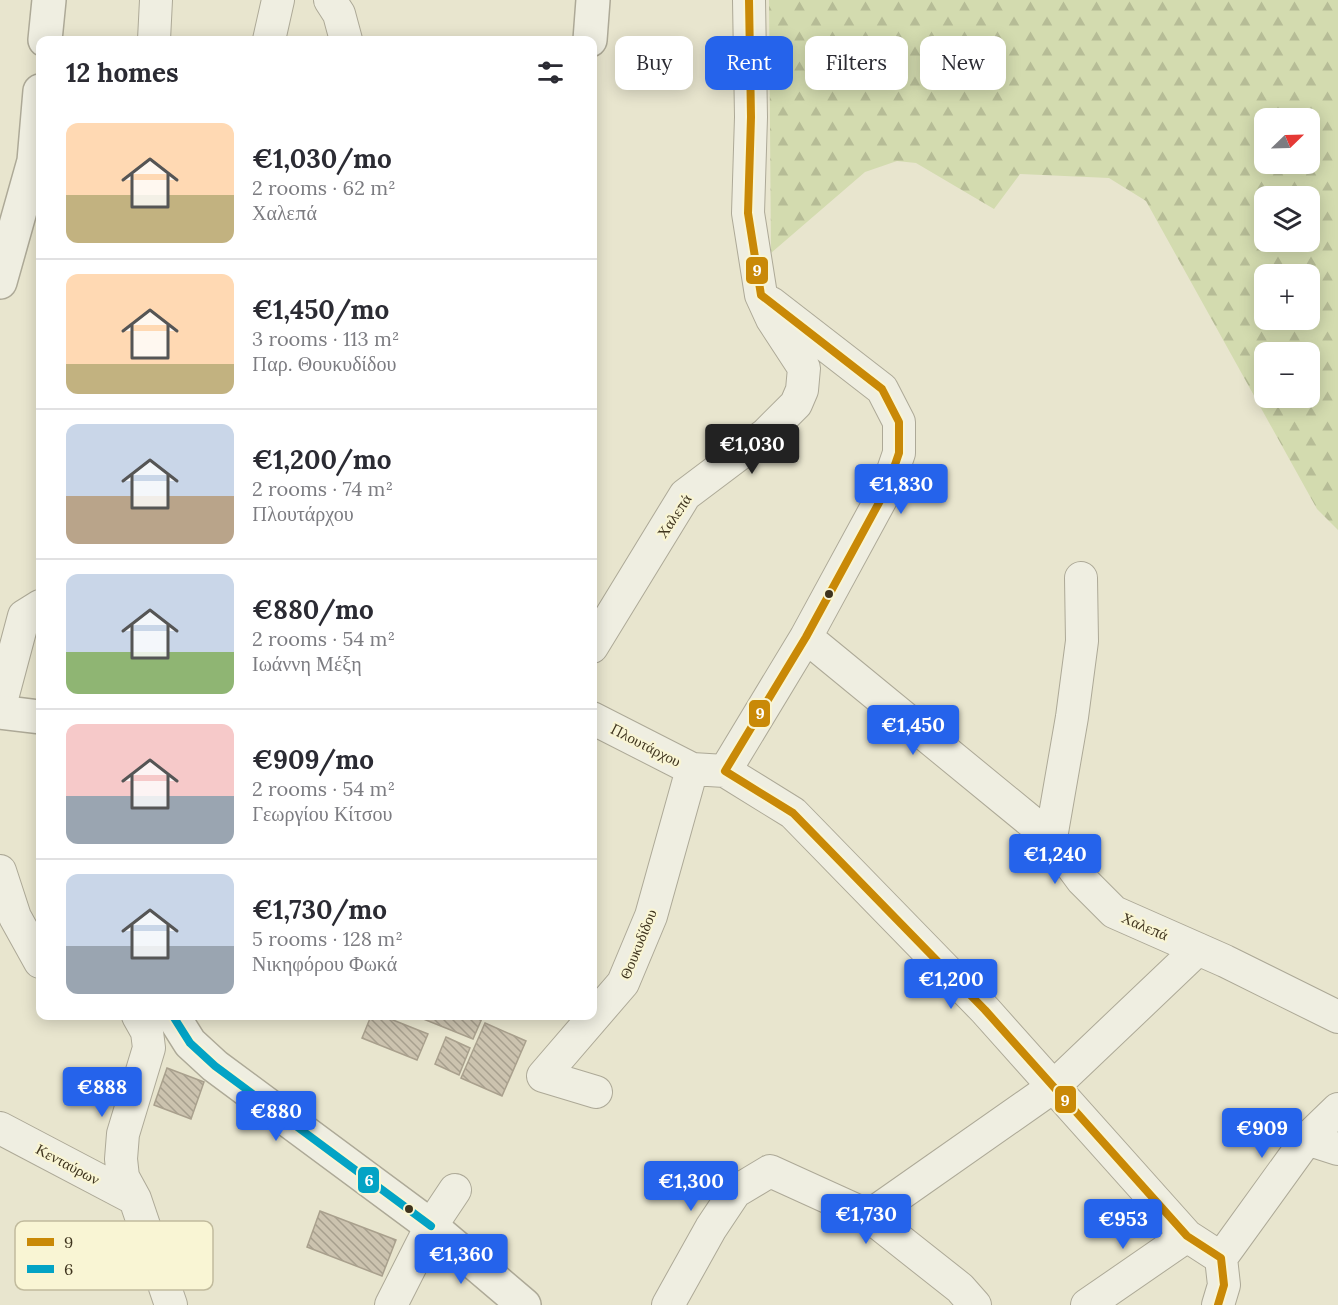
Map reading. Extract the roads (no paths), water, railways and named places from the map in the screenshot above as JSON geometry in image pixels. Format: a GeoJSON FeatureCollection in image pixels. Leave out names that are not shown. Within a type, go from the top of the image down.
{"type":"FeatureCollection","features":[{"type":"Feature","properties":{"kind":"street"},"geometry":{"type":"LineString","coordinates":[[45,36],[49,0]]}},
{"type":"Feature","properties":{"kind":"street"},"geometry":{"type":"LineString","coordinates":[[154,36],[156,0]]}},
{"type":"Feature","properties":{"kind":"street"},"geometry":{"type":"LineString","coordinates":[[270,36],[278,0]]}},
{"type":"Feature","properties":{"kind":"street"},"geometry":{"type":"LineString","coordinates":[[330,0],[339,14],[345,36]]}},
{"type":"Feature","properties":{"kind":"street"},"geometry":{"type":"LineString","coordinates":[[590,36],[593,0]]}},
{"type":"Feature","properties":{"kind":"street","name":"Χαλεπά"},"geometry":{"type":"LineString","coordinates":[[597,639],[685,495],[766,434],[796,404],[802,390],[804,368],[772,320],[761,295],[748,213],[751,117],[749,0]]}},
{"type":"Feature","properties":{"kind":"street"},"geometry":{"type":"LineString","coordinates":[[0,282],[36,165]]}},
{"type":"Feature","properties":{"kind":"street"},"geometry":{"type":"LineString","coordinates":[[725,771],[806,637],[887,488],[899,453],[899,422],[882,389],[761,295]]}},
{"type":"Feature","properties":{"kind":"street"},"geometry":{"type":"LineString","coordinates":[[1051,838],[1072,717],[1082,641],[1081,578]]}},
{"type":"Feature","properties":{"kind":"street"},"geometry":{"type":"LineString","coordinates":[[0,706],[32,611]]}},
{"type":"Feature","properties":{"kind":"street","name":"Χαλεπά"},"geometry":{"type":"LineString","coordinates":[[806,637],[1051,838],[1082,880],[1114,912],[1198,949],[1338,1017]]}},
{"type":"Feature","properties":{"kind":"street"},"geometry":{"type":"LineString","coordinates":[[0,712],[36,716]]}},
{"type":"Feature","properties":{"kind":"street","name":"Πλουτάρχου"},"geometry":{"type":"LineString","coordinates":[[597,721],[692,769],[725,771],[793,813],[985,1010],[1187,1236],[1221,1258]]}},
{"type":"Feature","properties":{"kind":"street","name":"Θουκυδίδου"},"geometry":{"type":"LineString","coordinates":[[597,1013],[623,983],[651,916],[692,769]]}},
{"type":"Feature","properties":{"kind":"street"},"geometry":{"type":"LineString","coordinates":[[0,871],[15,917],[36,955]]}},
{"type":"Feature","properties":{"kind":"street"},"geometry":{"type":"LineString","coordinates":[[869,1216],[1053,1087],[1198,949]]}},
{"type":"Feature","properties":{"kind":"street"},"geometry":{"type":"LineString","coordinates":[[140,1020],[147,1032],[149,1048],[123,1134],[121,1159],[123,1177],[135,1199],[142,1221]]}},
{"type":"Feature","properties":{"kind":"street"},"geometry":{"type":"LineString","coordinates":[[176,1020],[190,1043],[216,1066],[431,1226],[524,1305]]}},
{"type":"Feature","properties":{"kind":"street","name":"Θουκυδίδου"},"geometry":{"type":"LineString","coordinates":[[591,1020],[543,1076],[596,1092]]}},
{"type":"Feature","properties":{"kind":"street"},"geometry":{"type":"LineString","coordinates":[[1218,1305],[1224,1285],[1221,1258],[1307,1139],[1338,1108]]}},
{"type":"Feature","properties":{"kind":"street","name":"Κενταύρων"},"geometry":{"type":"LineString","coordinates":[[0,1128],[135,1199]]}},
{"type":"Feature","properties":{"kind":"street"},"geometry":{"type":"LineString","coordinates":[[1307,1139],[1338,1149]]}},
{"type":"Feature","properties":{"kind":"street"},"geometry":{"type":"LineString","coordinates":[[668,1305],[711,1228],[735,1192],[770,1171],[869,1216],[960,1288],[975,1305]]}},
{"type":"Feature","properties":{"kind":"street"},"geometry":{"type":"LineString","coordinates":[[391,1305],[431,1226],[455,1190]]}},
{"type":"Feature","properties":{"kind":"street"},"geometry":{"type":"LineString","coordinates":[[1087,1305],[1187,1236]]}},
{"type":"Feature","properties":{"kind":"street"},"geometry":{"type":"LineString","coordinates":[[166,1290],[171,1305]]}}]}
